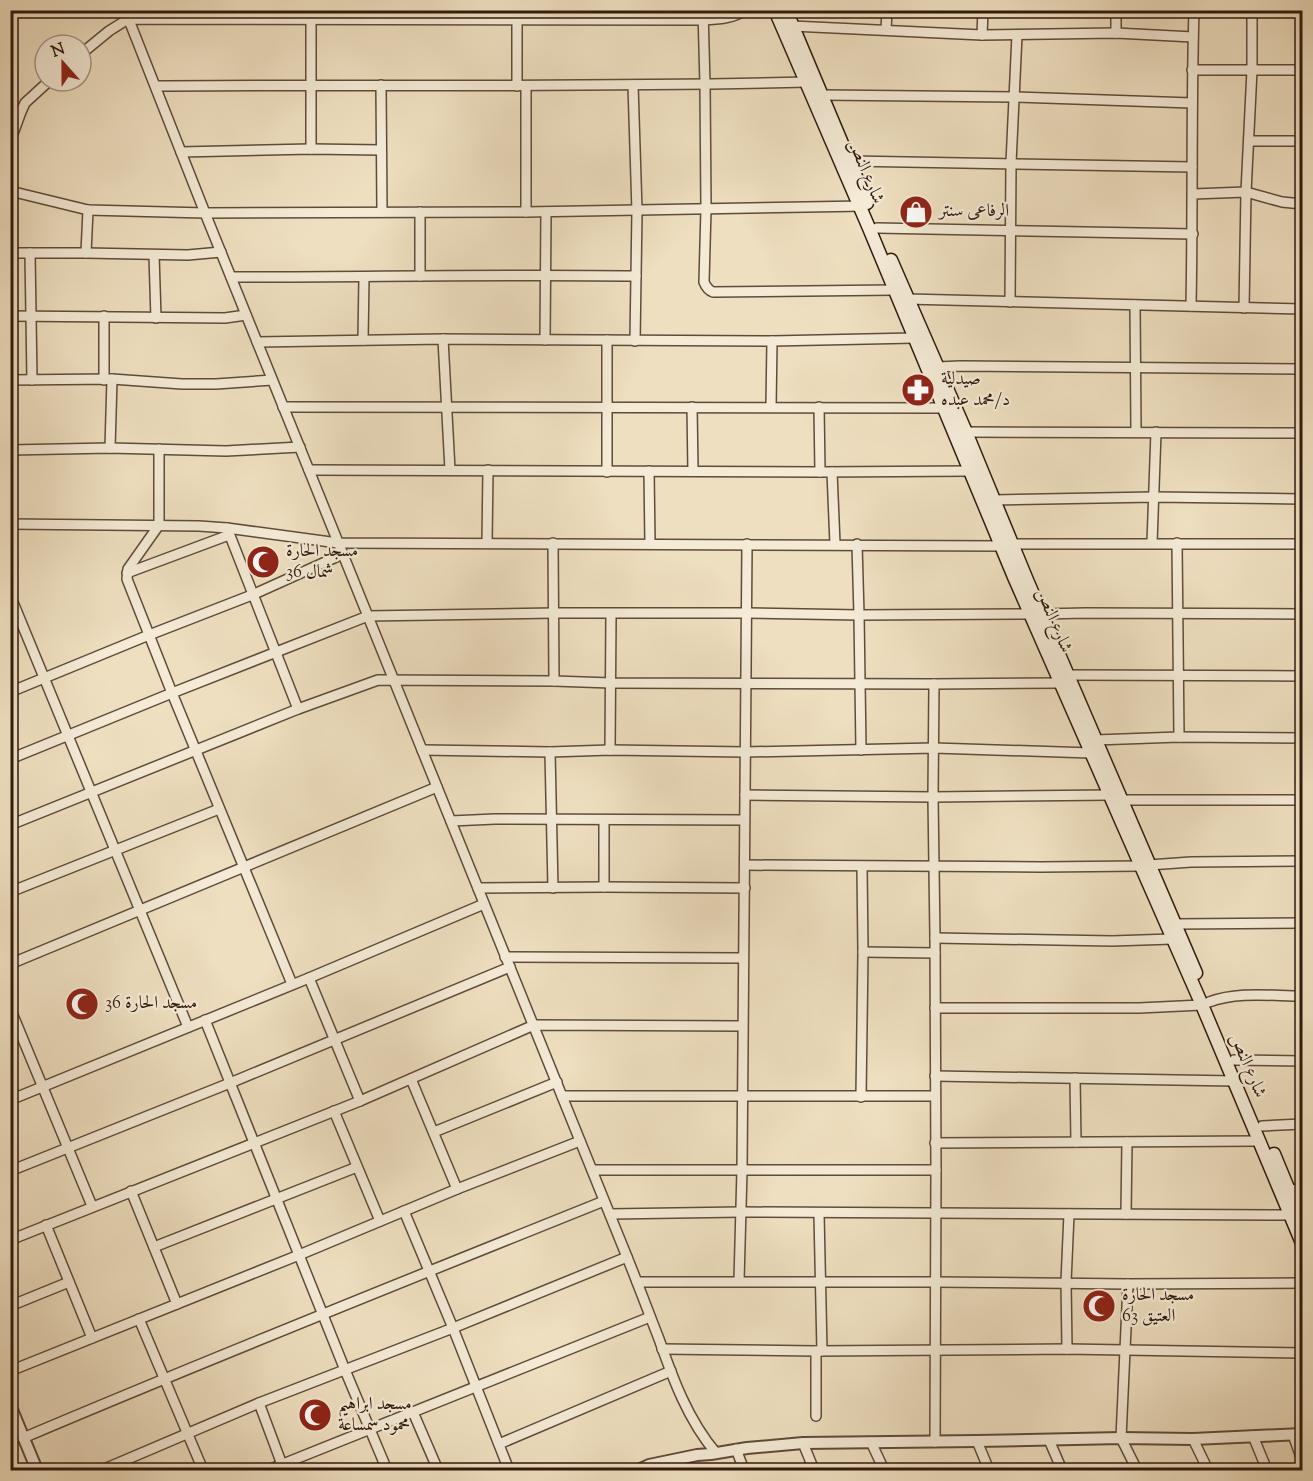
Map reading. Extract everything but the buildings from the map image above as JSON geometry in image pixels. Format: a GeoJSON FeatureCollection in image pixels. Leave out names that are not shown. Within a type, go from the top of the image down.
{"type":"FeatureCollection","features":[{"type":"Feature","properties":{"kind":"main road","name":"شارع النص"},"geometry":{"type":"LineString","coordinates":[[775,10],[864,206],[878,228],[994,500],[1007,545]]}},
{"type":"Feature","properties":{"kind":"main road","name":"شارع النص"},"geometry":{"type":"LineString","coordinates":[[786,10],[850,161],[894,290],[914,338],[971,471],[1007,545],[1064,679],[1091,753],[1115,797]]}},
{"type":"Feature","properties":{"kind":"main road","name":"شارع النص"},"geometry":{"type":"LineString","coordinates":[[1064,679],[1095,740],[1115,797],[1145,865],[1175,924],[1234,1081],[1302,1243]]}},
{"type":"Feature","properties":{"kind":"main road","name":"شارع النص"},"geometry":{"type":"LineString","coordinates":[[1145,865],[1172,939],[1234,1060],[1302,1222]]}},
{"type":"Feature","properties":{"kind":"street"},"geometry":{"type":"LineString","coordinates":[[93,44],[126,15],[262,15],[311,19],[410,15],[518,19],[572,14],[703,15],[730,18],[745,10]]}},
{"type":"Feature","properties":{"kind":"street"},"geometry":{"type":"LineString","coordinates":[[886,30],[887,10]]}},
{"type":"Feature","properties":{"kind":"street"},"geometry":{"type":"LineString","coordinates":[[982,35],[983,10]]}},
{"type":"Feature","properties":{"kind":"street"},"geometry":{"type":"LineString","coordinates":[[1116,10],[1116,33]]}},
{"type":"Feature","properties":{"kind":"street"},"geometry":{"type":"LineString","coordinates":[[1191,306],[1194,10]]}},
{"type":"Feature","properties":{"kind":"street"},"geometry":{"type":"LineString","coordinates":[[1244,308],[1252,10]]}},
{"type":"Feature","properties":{"kind":"street"},"geometry":{"type":"LineString","coordinates":[[126,15],[637,1281],[662,1349],[685,1404],[714,1454]]}},
{"type":"Feature","properties":{"kind":"street"},"geometry":{"type":"LineString","coordinates":[[703,15],[706,209],[704,282],[709,290],[713,292],[894,290]]}},
{"type":"Feature","properties":{"kind":"street"},"geometry":{"type":"LineString","coordinates":[[311,19],[311,149]]}},
{"type":"Feature","properties":{"kind":"street"},"geometry":{"type":"LineString","coordinates":[[518,19],[526,212]]}},
{"type":"Feature","properties":{"kind":"street"},"geometry":{"type":"LineString","coordinates":[[792,26],[982,35],[1116,33],[1193,37]]}},
{"type":"Feature","properties":{"kind":"street"},"geometry":{"type":"LineString","coordinates":[[1010,302],[1011,163],[1017,35]]}},
{"type":"Feature","properties":{"kind":"street"},"geometry":{"type":"LineString","coordinates":[[1192,70],[1302,70]]}},
{"type":"Feature","properties":{"kind":"street"},"geometry":{"type":"LineString","coordinates":[[156,86],[705,85],[807,82]]}},
{"type":"Feature","properties":{"kind":"street"},"geometry":{"type":"LineString","coordinates":[[381,85],[382,212]]}},
{"type":"Feature","properties":{"kind":"street"},"geometry":{"type":"LineString","coordinates":[[633,85],[637,211],[635,341]]}},
{"type":"Feature","properties":{"kind":"street"},"geometry":{"type":"LineString","coordinates":[[10,142],[25,103],[36,93]]}},
{"type":"Feature","properties":{"kind":"street"},"geometry":{"type":"LineString","coordinates":[[822,95],[1014,97],[1192,103]]}},
{"type":"Feature","properties":{"kind":"street"},"geometry":{"type":"LineString","coordinates":[[1250,141],[1302,141]]}},
{"type":"Feature","properties":{"kind":"street"},"geometry":{"type":"LineString","coordinates":[[181,152],[381,150]]}},
{"type":"Feature","properties":{"kind":"street"},"geometry":{"type":"LineString","coordinates":[[850,161],[1192,167]]}},
{"type":"Feature","properties":{"kind":"street"},"geometry":{"type":"LineString","coordinates":[[10,191],[88,210],[205,213],[546,212],[864,206]]}},
{"type":"Feature","properties":{"kind":"street"},"geometry":{"type":"LineString","coordinates":[[1192,194],[1246,192],[1282,202],[1302,204]]}},
{"type":"Feature","properties":{"kind":"street"},"geometry":{"type":"LineString","coordinates":[[86,253],[88,210]]}},
{"type":"Feature","properties":{"kind":"street"},"geometry":{"type":"LineString","coordinates":[[420,212],[420,276]]}},
{"type":"Feature","properties":{"kind":"street"},"geometry":{"type":"LineString","coordinates":[[546,212],[546,340]]}},
{"type":"Feature","properties":{"kind":"street"},"geometry":{"type":"LineString","coordinates":[[878,228],[1193,234]]}},
{"type":"Feature","properties":{"kind":"street"},"geometry":{"type":"LineString","coordinates":[[10,253],[188,255],[221,252]]}},
{"type":"Feature","properties":{"kind":"street"},"geometry":{"type":"LineString","coordinates":[[30,253],[32,380]]}},
{"type":"Feature","properties":{"kind":"street"},"geometry":{"type":"LineString","coordinates":[[154,255],[156,318]]}},
{"type":"Feature","properties":{"kind":"street"},"geometry":{"type":"LineString","coordinates":[[231,276],[636,276]]}},
{"type":"Feature","properties":{"kind":"street"},"geometry":{"type":"LineString","coordinates":[[363,340],[364,277]]}},
{"type":"Feature","properties":{"kind":"street"},"geometry":{"type":"LineString","coordinates":[[907,299],[1302,309]]}},
{"type":"Feature","properties":{"kind":"street"},"geometry":{"type":"LineString","coordinates":[[1135,305],[1136,431]]}},
{"type":"Feature","properties":{"kind":"street"},"geometry":{"type":"LineString","coordinates":[[10,316],[225,318],[246,315]]}},
{"type":"Feature","properties":{"kind":"street"},"geometry":{"type":"LineString","coordinates":[[104,316],[110,448]]}},
{"type":"Feature","properties":{"kind":"street"},"geometry":{"type":"LineString","coordinates":[[257,342],[443,339],[772,341],[914,338]]}},
{"type":"Feature","properties":{"kind":"street"},"geometry":{"type":"LineString","coordinates":[[443,339],[450,470]]}},
{"type":"Feature","properties":{"kind":"street"},"geometry":{"type":"LineString","coordinates":[[607,340],[608,472]]}},
{"type":"Feature","properties":{"kind":"street"},"geometry":{"type":"LineString","coordinates":[[771,407],[772,341]]}},
{"type":"Feature","properties":{"kind":"street"},"geometry":{"type":"LineString","coordinates":[[938,367],[1302,369]]}},
{"type":"Feature","properties":{"kind":"street"},"geometry":{"type":"LineString","coordinates":[[10,380],[108,380],[204,384],[273,380]]}},
{"type":"Feature","properties":{"kind":"street"},"geometry":{"type":"LineString","coordinates":[[284,407],[944,408]]}},
{"type":"Feature","properties":{"kind":"street"},"geometry":{"type":"LineString","coordinates":[[692,407],[693,471]]}},
{"type":"Feature","properties":{"kind":"street"},"geometry":{"type":"LineString","coordinates":[[819,407],[820,472]]}},
{"type":"Feature","properties":{"kind":"street"},"geometry":{"type":"LineString","coordinates":[[966,432],[1302,433]]}},
{"type":"Feature","properties":{"kind":"street"},"geometry":{"type":"LineString","coordinates":[[1152,543],[1156,432]]}},
{"type":"Feature","properties":{"kind":"street"},"geometry":{"type":"LineString","coordinates":[[10,450],[110,448],[226,451],[300,447]]}},
{"type":"Feature","properties":{"kind":"street"},"geometry":{"type":"LineString","coordinates":[[159,449],[159,525],[128,569],[127,579],[292,984]]}},
{"type":"Feature","properties":{"kind":"street"},"geometry":{"type":"LineString","coordinates":[[309,470],[971,471]]}},
{"type":"Feature","properties":{"kind":"street"},"geometry":{"type":"LineString","coordinates":[[487,543],[489,470]]}},
{"type":"Feature","properties":{"kind":"street"},"geometry":{"type":"LineString","coordinates":[[649,471],[650,544]]}},
{"type":"Feature","properties":{"kind":"street"},"geometry":{"type":"LineString","coordinates":[[832,472],[835,544]]}},
{"type":"Feature","properties":{"kind":"street"},"geometry":{"type":"LineString","coordinates":[[994,500],[1154,497],[1302,499]]}},
{"type":"Feature","properties":{"kind":"street"},"geometry":{"type":"LineString","coordinates":[[10,524],[159,525],[338,543],[1302,544]]}},
{"type":"Feature","properties":{"kind":"street"},"geometry":{"type":"LineString","coordinates":[[127,573],[228,532]]}},
{"type":"Feature","properties":{"kind":"street"},"geometry":{"type":"LineString","coordinates":[[228,532],[298,709]]}},
{"type":"Feature","properties":{"kind":"street"},"geometry":{"type":"LineString","coordinates":[[553,543],[554,681]]}},
{"type":"Feature","properties":{"kind":"street"},"geometry":{"type":"LineString","coordinates":[[1177,543],[1179,737]]}},
{"type":"Feature","properties":{"kind":"street"},"geometry":{"type":"LineString","coordinates":[[739,1281],[747,544]]}},
{"type":"Feature","properties":{"kind":"street"},"geometry":{"type":"LineString","coordinates":[[856,544],[861,750]]}},
{"type":"Feature","properties":{"kind":"street"},"geometry":{"type":"LineString","coordinates":[[10,692],[252,595],[343,554]]}},
{"type":"Feature","properties":{"kind":"street"},"geometry":{"type":"LineString","coordinates":[[10,595],[188,1027]]}},
{"type":"Feature","properties":{"kind":"street"},"geometry":{"type":"LineString","coordinates":[[10,759],[368,616],[555,613],[1302,614]]}},
{"type":"Feature","properties":{"kind":"street"},"geometry":{"type":"LineString","coordinates":[[610,750],[611,614]]}},
{"type":"Feature","properties":{"kind":"street"},"geometry":{"type":"LineString","coordinates":[[10,624],[20,620]]}},
{"type":"Feature","properties":{"kind":"street"},"geometry":{"type":"LineString","coordinates":[[10,825],[298,709],[378,680],[934,684],[1179,674],[1302,676]]}},
{"type":"Feature","properties":{"kind":"street"},"geometry":{"type":"LineString","coordinates":[[934,684],[935,1442]]}},
{"type":"Feature","properties":{"kind":"street"},"geometry":{"type":"LineString","coordinates":[[1095,740],[1179,737],[1302,738]]}},
{"type":"Feature","properties":{"kind":"street"},"geometry":{"type":"LineString","coordinates":[[422,750],[745,752],[934,748],[1091,753]]}},
{"type":"Feature","properties":{"kind":"street"},"geometry":{"type":"LineString","coordinates":[[549,752],[554,888]]}},
{"type":"Feature","properties":{"kind":"street"},"geometry":{"type":"LineString","coordinates":[[10,964],[437,787]]}},
{"type":"Feature","properties":{"kind":"street"},"geometry":{"type":"LineString","coordinates":[[746,795],[1302,800]]}},
{"type":"Feature","properties":{"kind":"street"},"geometry":{"type":"LineString","coordinates":[[10,892],[219,808]]}},
{"type":"Feature","properties":{"kind":"street"},"geometry":{"type":"LineString","coordinates":[[451,821],[495,819],[744,820]]}},
{"type":"Feature","properties":{"kind":"street"},"geometry":{"type":"LineString","coordinates":[[604,820],[604,887]]}},
{"type":"Feature","properties":{"kind":"street"},"geometry":{"type":"LineString","coordinates":[[745,865],[1041,867],[1302,861]]}},
{"type":"Feature","properties":{"kind":"street"},"geometry":{"type":"LineString","coordinates":[[861,1097],[862,867]]}},
{"type":"Feature","properties":{"kind":"street"},"geometry":{"type":"LineString","coordinates":[[478,888],[745,888]]}},
{"type":"Feature","properties":{"kind":"street"},"geometry":{"type":"LineString","coordinates":[[10,1100],[484,904]]}},
{"type":"Feature","properties":{"kind":"street"},"geometry":{"type":"LineString","coordinates":[[1175,924],[1302,923]]}},
{"type":"Feature","properties":{"kind":"street"},"geometry":{"type":"LineString","coordinates":[[936,938],[1112,941],[1172,939]]}},
{"type":"Feature","properties":{"kind":"street"},"geometry":{"type":"LineString","coordinates":[[863,952],[935,953]]}},
{"type":"Feature","properties":{"kind":"street"},"geometry":{"type":"LineString","coordinates":[[505,957],[743,958]]}},
{"type":"Feature","properties":{"kind":"street"},"geometry":{"type":"LineString","coordinates":[[10,1171],[510,967]]}},
{"type":"Feature","properties":{"kind":"street"},"geometry":{"type":"LineString","coordinates":[[309,978],[360,1101]]}},
{"type":"Feature","properties":{"kind":"street"},"geometry":{"type":"LineString","coordinates":[[935,1008],[1139,1008],[1205,1004],[1223,997],[1236,996],[1302,996]]}},
{"type":"Feature","properties":{"kind":"street"},"geometry":{"type":"LineString","coordinates":[[10,1008],[15,1030],[43,1087],[92,1206]]}},
{"type":"Feature","properties":{"kind":"street"},"geometry":{"type":"LineString","coordinates":[[205,1020],[387,1470]]}},
{"type":"Feature","properties":{"kind":"street"},"geometry":{"type":"LineString","coordinates":[[10,1239],[360,1101],[534,1025],[742,1026]]}},
{"type":"Feature","properties":{"kind":"street"},"geometry":{"type":"LineString","coordinates":[[1234,1060],[1302,1062]]}},
{"type":"Feature","properties":{"kind":"street"},"geometry":{"type":"LineString","coordinates":[[935,1076],[1234,1081]]}},
{"type":"Feature","properties":{"kind":"street"},"geometry":{"type":"LineString","coordinates":[[1075,1078],[1076,1142]]}},
{"type":"Feature","properties":{"kind":"street"},"geometry":{"type":"LineString","coordinates":[[411,1079],[457,1189]]}},
{"type":"Feature","properties":{"kind":"street"},"geometry":{"type":"LineString","coordinates":[[434,1132],[556,1082]]}},
{"type":"Feature","properties":{"kind":"street"},"geometry":{"type":"LineString","coordinates":[[562,1096],[935,1096]]}},
{"type":"Feature","properties":{"kind":"street"},"geometry":{"type":"LineString","coordinates":[[334,1111],[380,1221]]}},
{"type":"Feature","properties":{"kind":"street"},"geometry":{"type":"LineString","coordinates":[[1262,1126],[1302,1124]]}},
{"type":"Feature","properties":{"kind":"street"},"geometry":{"type":"LineString","coordinates":[[10,1371],[580,1141]]}},
{"type":"Feature","properties":{"kind":"street"},"geometry":{"type":"LineString","coordinates":[[935,1143],[1259,1141]]}},
{"type":"Feature","properties":{"kind":"street"},"geometry":{"type":"LineString","coordinates":[[1126,1214],[1127,1142]]}},
{"type":"Feature","properties":{"kind":"street"},"geometry":{"type":"LineString","coordinates":[[154,1247],[357,1167]]}},
{"type":"Feature","properties":{"kind":"street"},"geometry":{"type":"LineString","coordinates":[[592,1170],[936,1170]]}},
{"type":"Feature","properties":{"kind":"street"},"geometry":{"type":"LineString","coordinates":[[1289,1190],[1302,1190]]}},
{"type":"Feature","properties":{"kind":"street"},"geometry":{"type":"LineString","coordinates":[[131,1191],[177,1304]]}},
{"type":"Feature","properties":{"kind":"street"},"geometry":{"type":"LineString","coordinates":[[18,1435],[604,1201]]}},
{"type":"Feature","properties":{"kind":"street"},"geometry":{"type":"LineString","coordinates":[[404,1211],[509,1470]]}},
{"type":"Feature","properties":{"kind":"street"},"geometry":{"type":"LineString","coordinates":[[610,1214],[741,1212],[1290,1215]]}},
{"type":"Feature","properties":{"kind":"street"},"geometry":{"type":"LineString","coordinates":[[816,1416],[821,1282],[819,1214]]}},
{"type":"Feature","properties":{"kind":"street"},"geometry":{"type":"LineString","coordinates":[[1067,1349],[1066,1282],[1069,1214]]}},
{"type":"Feature","properties":{"kind":"street"},"geometry":{"type":"LineString","coordinates":[[46,1225],[92,1338]]}},
{"type":"Feature","properties":{"kind":"street"},"geometry":{"type":"LineString","coordinates":[[102,1470],[258,1403],[453,1328],[627,1257]]}},
{"type":"Feature","properties":{"kind":"street"},"geometry":{"type":"LineString","coordinates":[[637,1281],[1302,1283]]}},
{"type":"Feature","properties":{"kind":"street"},"geometry":{"type":"LineString","coordinates":[[10,1306],[69,1282]]}},
{"type":"Feature","properties":{"kind":"street"},"geometry":{"type":"LineString","coordinates":[[1128,1284],[1122,1438],[1137,1470]]}},
{"type":"Feature","properties":{"kind":"street"},"geometry":{"type":"LineString","coordinates":[[268,1470],[283,1468],[476,1386],[650,1317]]}},
{"type":"Feature","properties":{"kind":"street"},"geometry":{"type":"LineString","coordinates":[[138,1319],[203,1470]]}},
{"type":"Feature","properties":{"kind":"street"},"geometry":{"type":"LineString","coordinates":[[662,1349],[819,1351],[1067,1349],[1302,1353]]}},
{"type":"Feature","properties":{"kind":"street"},"geometry":{"type":"LineString","coordinates":[[499,1444],[671,1371]]}},
{"type":"Feature","properties":{"kind":"street"},"geometry":{"type":"LineString","coordinates":[[258,1403],[283,1468]]}},
{"type":"Feature","properties":{"kind":"street"},"geometry":{"type":"LineString","coordinates":[[10,1406],[18,1435],[37,1470]]}},
{"type":"Feature","properties":{"kind":"street"},"geometry":{"type":"LineString","coordinates":[[413,1412],[438,1470]]}},
{"type":"Feature","properties":{"kind":"street"},"geometry":{"type":"LineString","coordinates":[[638,1470],[649,1465],[697,1455],[803,1443],[1194,1439],[1298,1435],[1302,1460]]}},
{"type":"Feature","properties":{"kind":"street"},"geometry":{"type":"LineString","coordinates":[[1253,1436],[1267,1470]]}},
{"type":"Feature","properties":{"kind":"street"},"geometry":{"type":"LineString","coordinates":[[1194,1439],[1208,1470]]}},
{"type":"Feature","properties":{"kind":"street"},"geometry":{"type":"LineString","coordinates":[[1049,1440],[1062,1470]]}},
{"type":"Feature","properties":{"kind":"street"},"geometry":{"type":"LineString","coordinates":[[871,1442],[884,1470]]}},
{"type":"Feature","properties":{"kind":"street"},"geometry":{"type":"LineString","coordinates":[[977,1442],[989,1470]]}},
{"type":"Feature","properties":{"kind":"street"},"geometry":{"type":"LineString","coordinates":[[803,1443],[814,1470]]}},
{"type":"Feature","properties":{"kind":"street"},"geometry":{"type":"LineString","coordinates":[[736,1449],[744,1470]]}},
{"type":"Feature","properties":{"kind":"street"},"geometry":{"type":"LineString","coordinates":[[657,1470],[671,1469],[714,1454]]}},
{"type":"Feature","properties":{"kind":"place","name":"الرفاعى سنتر"},"geometry":{"type":"Point","coordinates":[916,212]}},
{"type":"Feature","properties":{"kind":"place","name":"صيدلية د/محمد عبده"},"geometry":{"type":"Point","coordinates":[918,390]}},
{"type":"Feature","properties":{"kind":"place","name":"مسجد الحارة 36 شمال"},"geometry":{"type":"Point","coordinates":[263,562]}},
{"type":"Feature","properties":{"kind":"place","name":"مسجد الحارة 36"},"geometry":{"type":"Point","coordinates":[82,1004]}},
{"type":"Feature","properties":{"kind":"place","name":"مسجد الحارة 63 العتيق"},"geometry":{"type":"Point","coordinates":[1099,1306]}},
{"type":"Feature","properties":{"kind":"place","name":"مسجد ابراهيم محمود سمساعة"},"geometry":{"type":"Point","coordinates":[315,1415]}}]}
